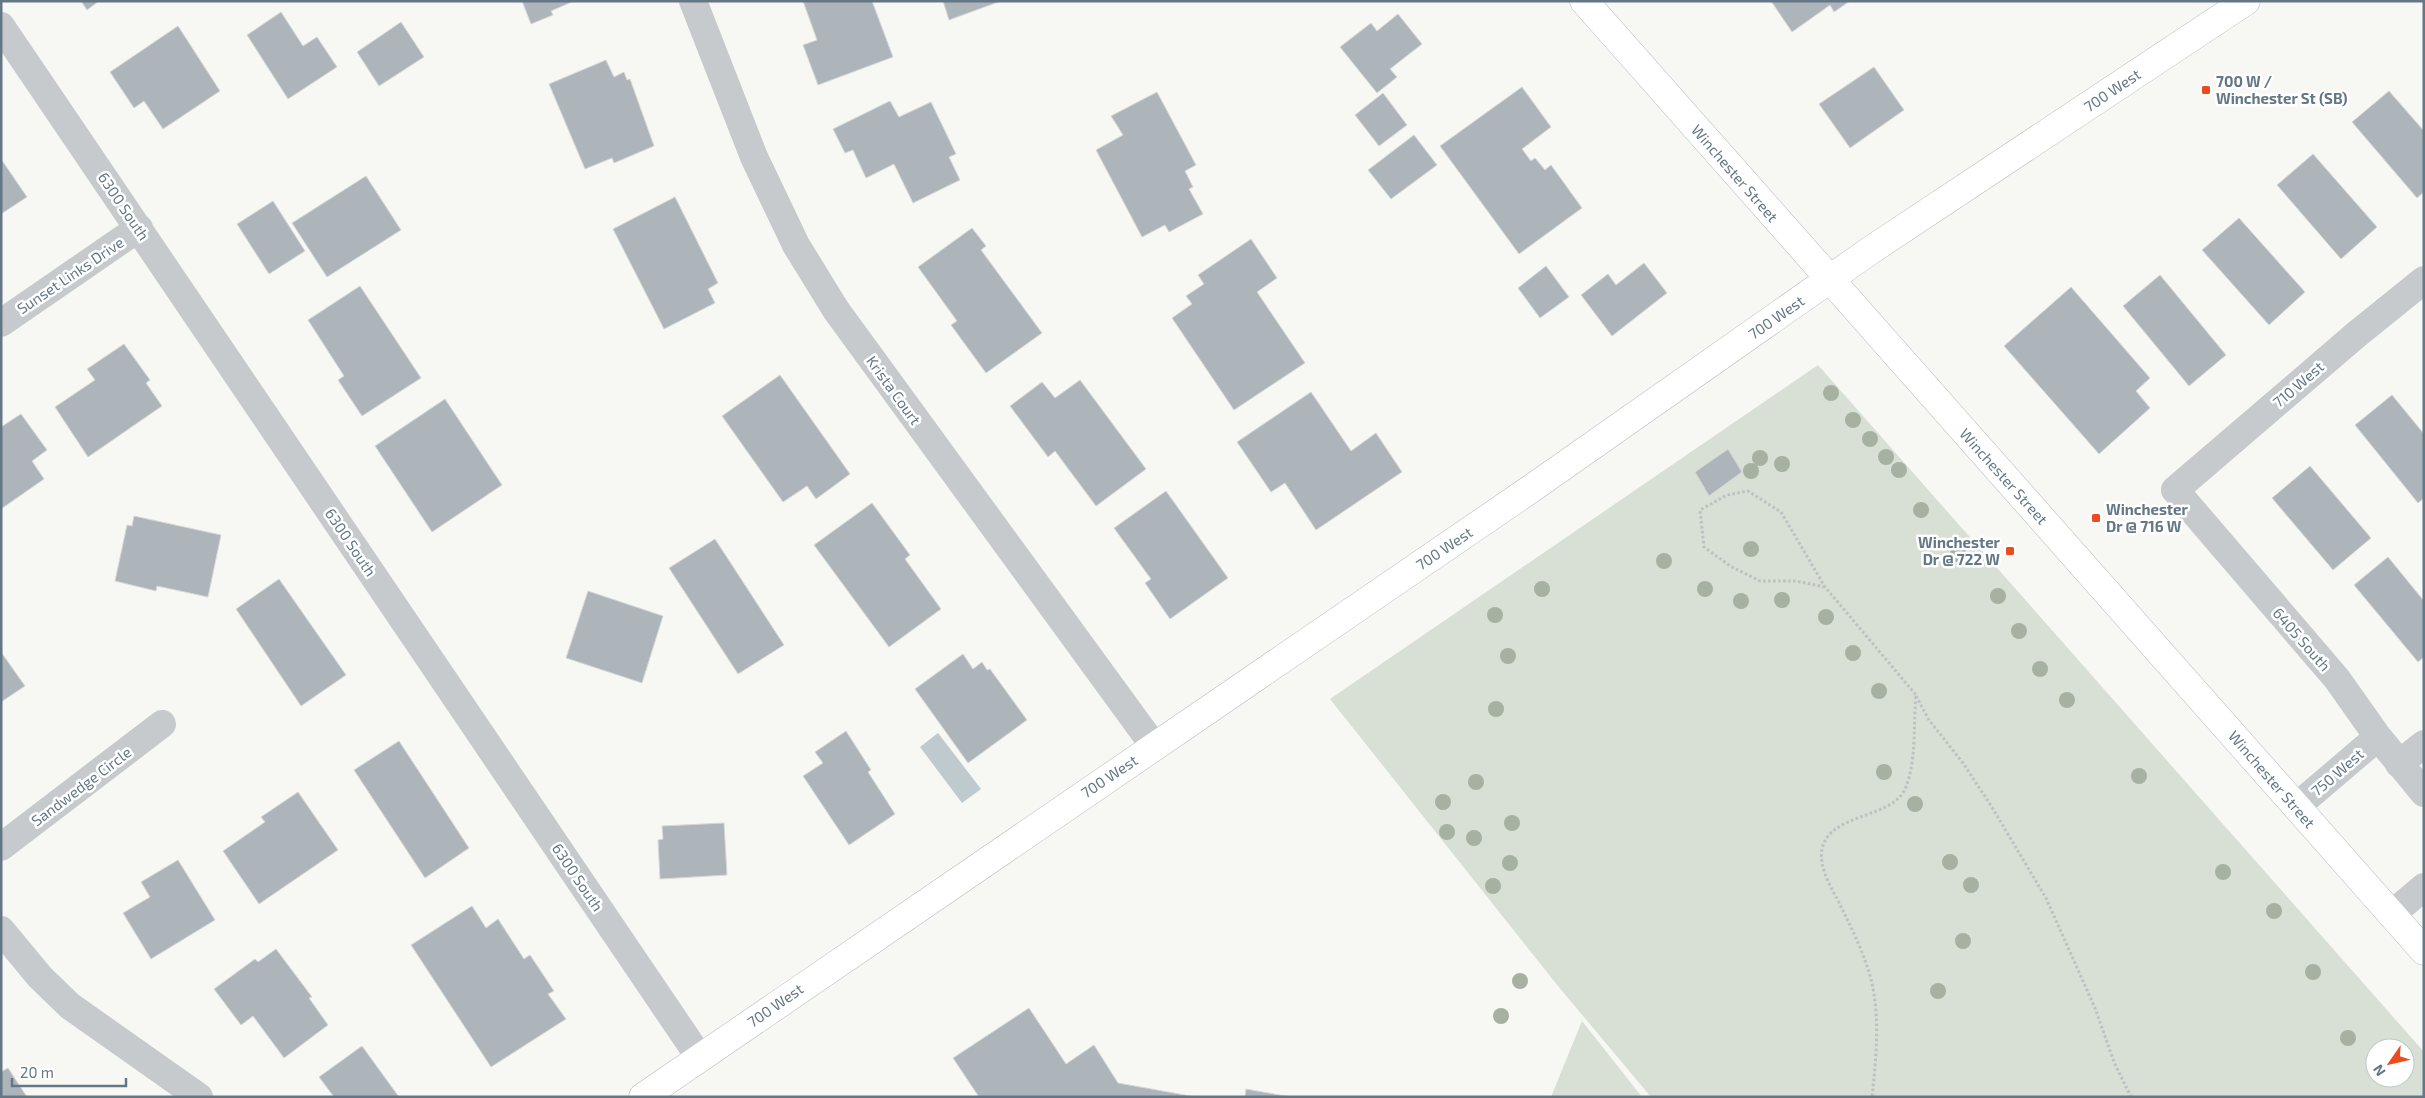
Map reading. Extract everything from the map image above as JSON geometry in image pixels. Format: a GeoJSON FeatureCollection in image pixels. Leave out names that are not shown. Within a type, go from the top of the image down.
{"type":"FeatureCollection","features":[{"type":"Feature","properties":{"kind":"main road","name":"Winchester Street"},"geometry":{"type":"LineString","coordinates":[[1584,1],[2424,950]]}},
{"type":"Feature","properties":{"kind":"main road","name":"700 West"},"geometry":{"type":"LineString","coordinates":[[642,1097],[1535,486],[1830,280],[2246,1]]}},
{"type":"Feature","properties":{"kind":"street","name":"Krista Court"},"geometry":{"type":"LineString","coordinates":[[693,1],[754,158],[796,245],[836,310],[1154,746]]}},
{"type":"Feature","properties":{"kind":"street","name":"6300 South"},"geometry":{"type":"LineString","coordinates":[[1,26],[700,1058]]}},
{"type":"Feature","properties":{"kind":"street","name":"Sunset Links Drive"},"geometry":{"type":"LineString","coordinates":[[1,323],[139,228]]}},
{"type":"Feature","properties":{"kind":"street","name":"710 West"},"geometry":{"type":"LineString","coordinates":[[2175,490],[2357,334],[2424,280]]}},
{"type":"Feature","properties":{"kind":"street","name":"6405 South"},"geometry":{"type":"LineString","coordinates":[[2175,490],[2337,679],[2378,737],[2424,793]]}},
{"type":"Feature","properties":{"kind":"street","name":"Sandwedge Circle"},"geometry":{"type":"LineString","coordinates":[[1,847],[162,724]]}},
{"type":"Feature","properties":{"kind":"street","name":"750 West"},"geometry":{"type":"LineString","coordinates":[[2297,806],[2378,737]]}},
{"type":"Feature","properties":{"kind":"street"},"geometry":{"type":"LineString","coordinates":[[2399,764],[2424,744]]}},
{"type":"Feature","properties":{"kind":"street"},"geometry":{"type":"LineString","coordinates":[[2392,914],[2424,887]]}},
{"type":"Feature","properties":{"kind":"street"},"geometry":{"type":"LineString","coordinates":[[1,930],[40,977],[70,1006],[199,1097]]}},
{"type":"Feature","properties":{"kind":"path"},"geometry":{"type":"LineString","coordinates":[[1825,587],[1796,581],[1760,581],[1730,566],[1704,547],[1700,510],[1727,496],[1748,491],[1781,512],[1825,587],[1916,695],[1929,720],[1963,763],[1990,804],[2046,898],[2095,1008],[2114,1062],[2132,1097]]}},
{"type":"Feature","properties":{"kind":"path"},"geometry":{"type":"LineString","coordinates":[[1872,1097],[1876,1038],[1872,984],[1860,947],[1824,871],[1822,849],[1833,830],[1895,801],[1904,790],[1910,768],[1916,695]]}},
{"type":"Feature","properties":{"kind":"shaded area"},"geometry":{"type":"Polygon","coordinates":[[[1818,365],[2412,1038],[2365,1038],[2365,1088],[2415,1088],[2415,1042],[2424,1052],[2424,1097],[1651,1097],[1558,986],[1330,699],[1818,365]]]}},
{"type":"Feature","properties":{"kind":"shaded area"},"geometry":{"type":"Polygon","coordinates":[[[938,733],[981,789],[962,803],[920,747],[938,733]]]}},
{"type":"Feature","properties":{"kind":"shaded area"},"geometry":{"type":"Polygon","coordinates":[[[1582,1021],[1642,1097],[1551,1097],[1582,1021]]]}},
{"type":"Feature","properties":{"kind":"building"},"geometry":{"type":"Polygon","coordinates":[[[81,1],[99,1],[87,10],[81,1]]]}},
{"type":"Feature","properties":{"kind":"building"},"geometry":{"type":"Polygon","coordinates":[[[522,1],[574,1],[551,11],[553,15],[531,24],[522,1]]]}},
{"type":"Feature","properties":{"kind":"building"},"geometry":{"type":"Polygon","coordinates":[[[803,1],[872,1],[893,57],[818,85],[803,45],[817,40],[803,1]]]}},
{"type":"Feature","properties":{"kind":"building"},"geometry":{"type":"Polygon","coordinates":[[[943,1],[1001,1],[949,20],[943,1]]]}},
{"type":"Feature","properties":{"kind":"building"},"geometry":{"type":"Polygon","coordinates":[[[1771,1],[1850,1],[1834,12],[1830,5],[1792,32],[1771,1]]]}},
{"type":"Feature","properties":{"kind":"building"},"geometry":{"type":"Polygon","coordinates":[[[281,12],[303,46],[317,37],[337,67],[288,99],[247,35],[281,12]]]}},
{"type":"Feature","properties":{"kind":"building"},"geometry":{"type":"Polygon","coordinates":[[[1398,14],[1422,44],[1390,69],[1397,77],[1377,93],[1340,47],[1371,23],[1377,31],[1398,14]]]}},
{"type":"Feature","properties":{"kind":"building"},"geometry":{"type":"Polygon","coordinates":[[[401,22],[424,57],[379,86],[357,52],[401,22]]]}},
{"type":"Feature","properties":{"kind":"building"},"geometry":{"type":"Polygon","coordinates":[[[178,26],[220,91],[163,129],[144,101],[134,108],[110,72],[178,26]]]}},
{"type":"Feature","properties":{"kind":"building"},"geometry":{"type":"Polygon","coordinates":[[[606,60],[614,77],[624,72],[627,80],[630,79],[654,146],[614,163],[612,158],[585,169],[549,84],[606,60]]]}},
{"type":"Feature","properties":{"kind":"building"},"geometry":{"type":"Polygon","coordinates":[[[1874,67],[1904,110],[1850,148],[1819,104],[1874,67]]]}},
{"type":"Feature","properties":{"kind":"building"},"geometry":{"type":"Polygon","coordinates":[[[1522,87],[1551,127],[1522,149],[1531,161],[1535,158],[1545,170],[1551,165],[1582,208],[1519,254],[1440,146],[1522,87]]]}},
{"type":"Feature","properties":{"kind":"building"},"geometry":{"type":"Polygon","coordinates":[[[2389,91],[2424,131],[2424,192],[2417,198],[2352,122],[2389,91]]]}},
{"type":"Feature","properties":{"kind":"building"},"geometry":{"type":"Polygon","coordinates":[[[1157,92],[1196,165],[1185,171],[1193,187],[1189,189],[1203,214],[1169,232],[1165,225],[1142,237],[1096,150],[1123,135],[1111,116],[1157,92]]]}},
{"type":"Feature","properties":{"kind":"building"},"geometry":{"type":"Polygon","coordinates":[[[1383,93],[1407,125],[1379,146],[1355,115],[1383,93]]]}},
{"type":"Feature","properties":{"kind":"building"},"geometry":{"type":"Polygon","coordinates":[[[890,101],[899,117],[931,102],[956,154],[949,157],[960,180],[913,203],[894,164],[866,178],[853,150],[845,153],[833,129],[890,101]]]}},
{"type":"Feature","properties":{"kind":"building"},"geometry":{"type":"Polygon","coordinates":[[[1414,135],[1437,165],[1391,199],[1368,170],[1414,135]]]}},
{"type":"Feature","properties":{"kind":"building"},"geometry":{"type":"Polygon","coordinates":[[[2313,154],[2377,227],[2341,259],[2277,185],[2313,154]]]}},
{"type":"Feature","properties":{"kind":"building"},"geometry":{"type":"Polygon","coordinates":[[[1,159],[27,197],[1,214],[1,159]]]}},
{"type":"Feature","properties":{"kind":"building"},"geometry":{"type":"Polygon","coordinates":[[[366,176],[401,230],[327,277],[292,223],[366,176]]]}},
{"type":"Feature","properties":{"kind":"building"},"geometry":{"type":"Polygon","coordinates":[[[675,197],[718,283],[708,289],[715,303],[664,329],[613,229],[675,197]]]}},
{"type":"Feature","properties":{"kind":"building"},"geometry":{"type":"Polygon","coordinates":[[[273,201],[305,251],[269,274],[237,224],[273,201]]]}},
{"type":"Feature","properties":{"kind":"building"},"geometry":{"type":"Polygon","coordinates":[[[2239,218],[2305,292],[2269,325],[2202,250],[2239,218]]]}},
{"type":"Feature","properties":{"kind":"building"},"geometry":{"type":"Polygon","coordinates":[[[972,228],[986,246],[981,250],[1042,333],[986,373],[951,325],[957,321],[918,267],[972,228]]]}},
{"type":"Feature","properties":{"kind":"building"},"geometry":{"type":"Polygon","coordinates":[[[1251,239],[1277,278],[1257,292],[1305,363],[1234,410],[1172,318],[1192,304],[1186,296],[1204,284],[1198,275],[1251,239]]]}},
{"type":"Feature","properties":{"kind":"building"},"geometry":{"type":"Polygon","coordinates":[[[1644,263],[1667,293],[1612,336],[1581,295],[1608,274],[1616,285],[1644,263]]]}},
{"type":"Feature","properties":{"kind":"building"},"geometry":{"type":"Polygon","coordinates":[[[1546,266],[1569,297],[1540,318],[1518,288],[1546,266]]]}},
{"type":"Feature","properties":{"kind":"building"},"geometry":{"type":"Polygon","coordinates":[[[2160,275],[2226,355],[2189,386],[2123,306],[2160,275]]]}},
{"type":"Feature","properties":{"kind":"building"},"geometry":{"type":"Polygon","coordinates":[[[360,286],[421,378],[362,416],[338,380],[344,376],[308,320],[360,286]]]}},
{"type":"Feature","properties":{"kind":"building"},"geometry":{"type":"Polygon","coordinates":[[[2071,287],[2150,378],[2136,391],[2150,408],[2099,454],[2004,346],[2071,287]]]}},
{"type":"Feature","properties":{"kind":"building"},"geometry":{"type":"Polygon","coordinates":[[[124,344],[150,380],[146,383],[162,406],[88,457],[55,407],[95,380],[87,369],[124,344]]]}},
{"type":"Feature","properties":{"kind":"building"},"geometry":{"type":"Polygon","coordinates":[[[780,375],[850,474],[816,499],[807,486],[783,502],[722,416],[780,375]]]}},
{"type":"Feature","properties":{"kind":"building"},"geometry":{"type":"Polygon","coordinates":[[[1080,380],[1146,469],[1096,506],[1055,451],[1048,457],[1010,406],[1042,382],[1055,398],[1080,380]]]}},
{"type":"Feature","properties":{"kind":"building"},"geometry":{"type":"Polygon","coordinates":[[[1311,392],[1351,451],[1376,433],[1402,472],[1316,530],[1285,483],[1271,492],[1237,442],[1311,392]]]}},
{"type":"Feature","properties":{"kind":"building"},"geometry":{"type":"Polygon","coordinates":[[[2392,395],[2424,434],[2424,498],[2418,503],[2355,425],[2392,395]]]}},
{"type":"Feature","properties":{"kind":"building"},"geometry":{"type":"Polygon","coordinates":[[[445,399],[502,485],[432,532],[375,446],[445,399]]]}},
{"type":"Feature","properties":{"kind":"building"},"geometry":{"type":"Polygon","coordinates":[[[21,414],[47,450],[32,461],[44,479],[1,509],[1,427],[21,414]]]}},
{"type":"Feature","properties":{"kind":"building"},"geometry":{"type":"Polygon","coordinates":[[[1728,449],[1742,472],[1709,496],[1695,472],[1728,449]]]}},
{"type":"Feature","properties":{"kind":"building"},"geometry":{"type":"Polygon","coordinates":[[[2310,466],[2371,538],[2333,570],[2272,498],[2310,466]]]}},
{"type":"Feature","properties":{"kind":"building"},"geometry":{"type":"Polygon","coordinates":[[[1166,491],[1228,578],[1170,619],[1145,583],[1151,579],[1114,528],[1166,491]]]}},
{"type":"Feature","properties":{"kind":"building"},"geometry":{"type":"Polygon","coordinates":[[[872,503],[910,555],[905,559],[941,609],[889,647],[814,545],[872,503]]]}},
{"type":"Feature","properties":{"kind":"building"},"geometry":{"type":"Polygon","coordinates":[[[134,516],[221,535],[208,597],[157,586],[156,591],[115,581],[127,525],[132,526],[134,516]]]}},
{"type":"Feature","properties":{"kind":"building"},"geometry":{"type":"Polygon","coordinates":[[[715,539],[784,645],[738,674],[669,568],[715,539]]]}},
{"type":"Feature","properties":{"kind":"building"},"geometry":{"type":"Polygon","coordinates":[[[2388,557],[2424,601],[2424,657],[2418,662],[2354,585],[2388,557]]]}},
{"type":"Feature","properties":{"kind":"building"},"geometry":{"type":"Polygon","coordinates":[[[279,579],[346,675],[301,706],[236,609],[279,579]]]}},
{"type":"Feature","properties":{"kind":"building"},"geometry":{"type":"Polygon","coordinates":[[[588,591],[663,616],[642,683],[566,658],[588,591]]]}},
{"type":"Feature","properties":{"kind":"building"},"geometry":{"type":"Polygon","coordinates":[[[1,652],[25,686],[1,702],[1,652]]]}},
{"type":"Feature","properties":{"kind":"building"},"geometry":{"type":"Polygon","coordinates":[[[963,654],[973,669],[982,662],[987,670],[990,669],[1027,720],[968,763],[915,689],[963,654]]]}},
{"type":"Feature","properties":{"kind":"building"},"geometry":{"type":"Polygon","coordinates":[[[846,731],[871,770],[868,772],[895,814],[849,845],[803,776],[823,763],[815,752],[846,731]]]}},
{"type":"Feature","properties":{"kind":"building"},"geometry":{"type":"Polygon","coordinates":[[[399,741],[469,848],[425,878],[354,770],[399,741]]]}},
{"type":"Feature","properties":{"kind":"building"},"geometry":{"type":"Polygon","coordinates":[[[298,792],[338,850],[259,904],[223,851],[265,822],[261,817],[298,792]]]}},
{"type":"Feature","properties":{"kind":"building"},"geometry":{"type":"Polygon","coordinates":[[[724,823],[727,875],[660,879],[658,840],[663,839],[662,826],[724,823]]]}},
{"type":"Feature","properties":{"kind":"building"},"geometry":{"type":"Polygon","coordinates":[[[178,860],[215,920],[151,959],[123,913],[150,897],[141,882],[178,860]]]}},
{"type":"Feature","properties":{"kind":"building"},"geometry":{"type":"Polygon","coordinates":[[[472,906],[486,928],[498,919],[524,959],[530,955],[554,991],[548,994],[566,1019],[491,1067],[411,945],[472,906]]]}},
{"type":"Feature","properties":{"kind":"building"},"geometry":{"type":"Polygon","coordinates":[[[276,949],[312,997],[309,998],[328,1025],[284,1058],[253,1016],[241,1025],[214,989],[255,959],[258,962],[276,949]]]}},
{"type":"Feature","properties":{"kind":"building"},"geometry":{"type":"Polygon","coordinates":[[[1029,1008],[1066,1064],[1094,1045],[1118,1083],[1196,1097],[979,1097],[953,1058],[1029,1008]]]}},
{"type":"Feature","properties":{"kind":"building"},"geometry":{"type":"Polygon","coordinates":[[[362,1046],[399,1097],[334,1097],[319,1077],[362,1046]]]}},
{"type":"Feature","properties":{"kind":"building"},"geometry":{"type":"Polygon","coordinates":[[[8,1068],[27,1097],[1,1097],[1,1072],[8,1068]]]}},
{"type":"Feature","properties":{"kind":"building"},"geometry":{"type":"Polygon","coordinates":[[[1246,1089],[1291,1097],[1245,1097],[1246,1089]]]}},
{"type":"Feature","properties":{"kind":"place","name":"700 W / Winchester St (SB)"},"geometry":{"type":"Point","coordinates":[2206,90]}},
{"type":"Feature","properties":{"kind":"place","name":"Winchester Dr @ 716 W"},"geometry":{"type":"Point","coordinates":[2096,518]}},
{"type":"Feature","properties":{"kind":"place","name":"Winchester Dr @ 722 W"},"geometry":{"type":"Point","coordinates":[2010,551]}}]}
